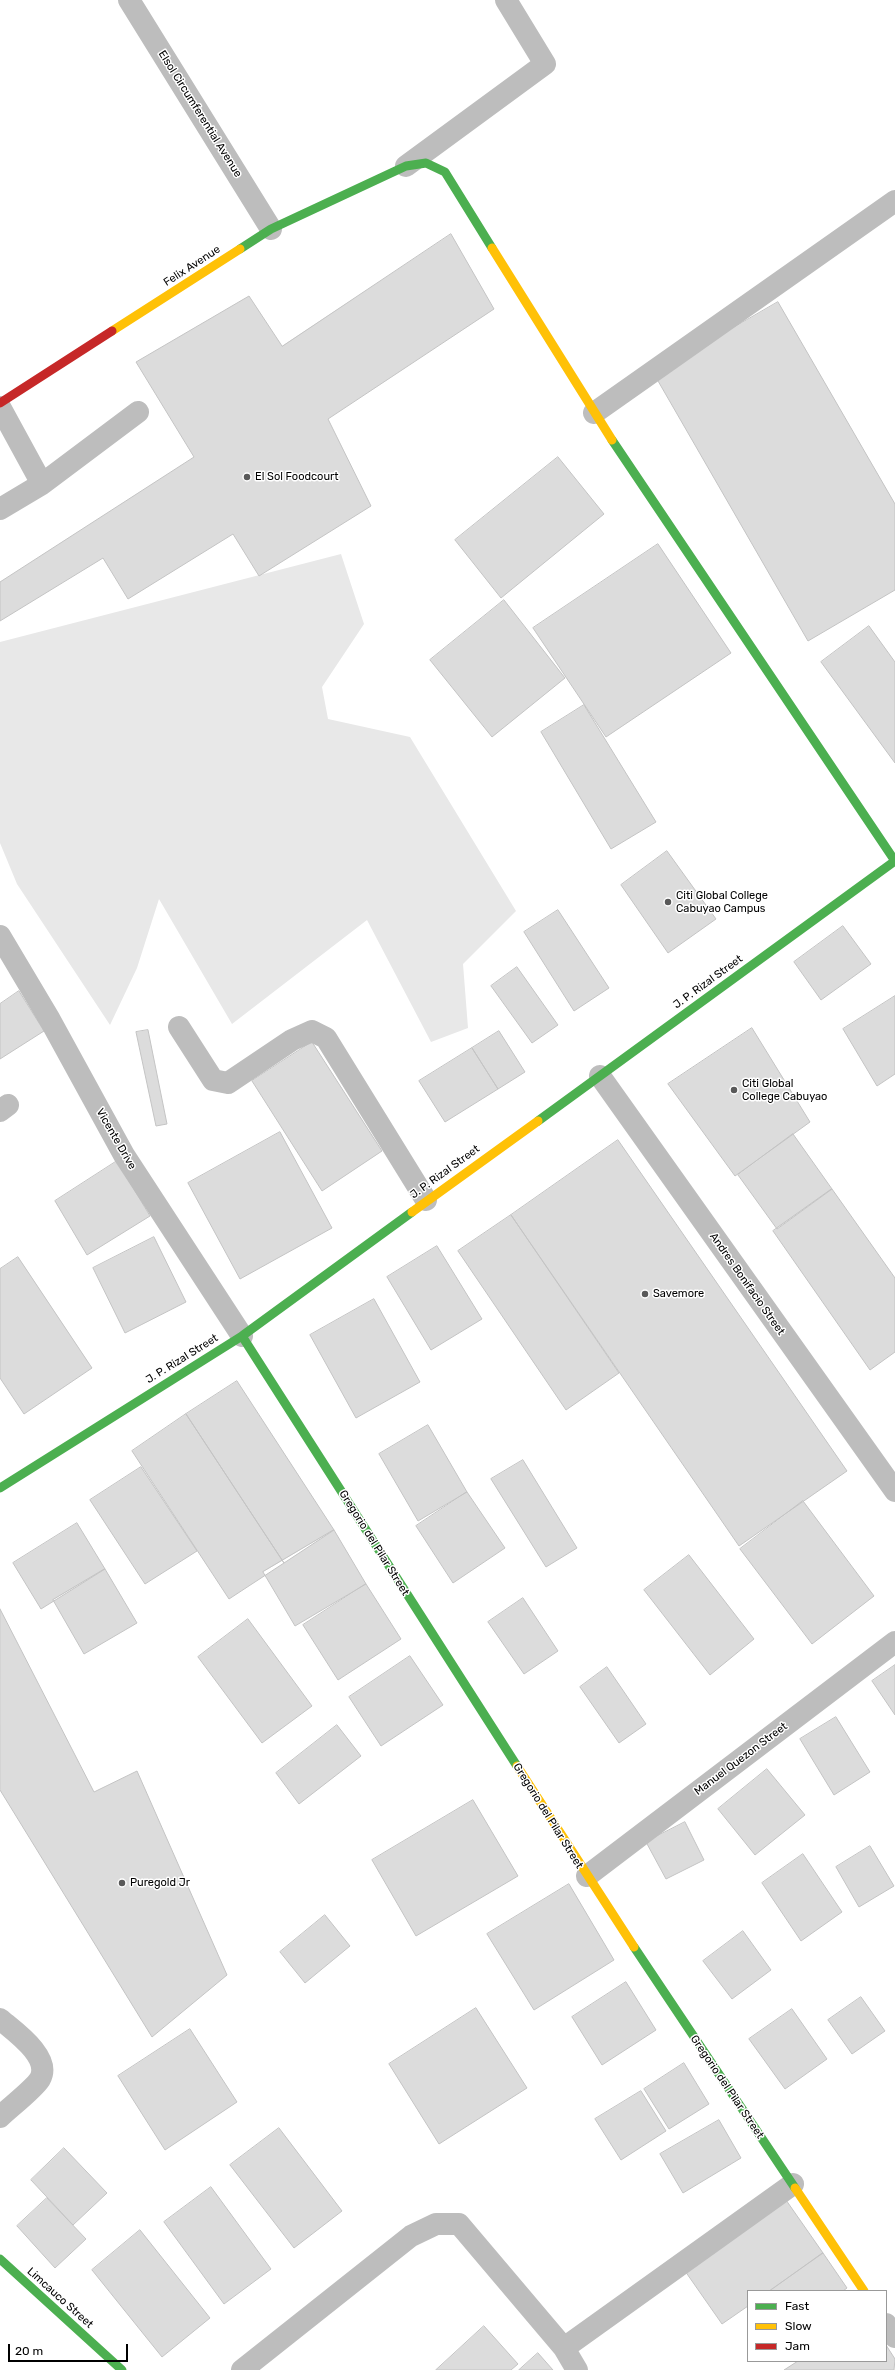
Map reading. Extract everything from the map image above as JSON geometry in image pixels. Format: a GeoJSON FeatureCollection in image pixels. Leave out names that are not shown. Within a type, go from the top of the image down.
{"type":"FeatureCollection","features":[{"type":"Feature","properties":{"kind":"street","name":"Elsol Circumferential Avenue"},"geometry":{"type":"LineString","coordinates":[[129,0],[271,229]]}},
{"type":"Feature","properties":{"kind":"street"},"geometry":{"type":"LineString","coordinates":[[406,166],[545,64],[506,0]]}},
{"type":"Feature","properties":{"kind":"street","name":"Felix Avenue"},"geometry":{"type":"LineString","coordinates":[[0,403],[271,229],[406,166],[426,163],[445,172],[594,413],[895,861]]}},
{"type":"Feature","properties":{"kind":"street"},"geometry":{"type":"LineString","coordinates":[[594,413],[895,201]]}},
{"type":"Feature","properties":{"kind":"street"},"geometry":{"type":"LineString","coordinates":[[0,407],[42,484]]}},
{"type":"Feature","properties":{"kind":"street"},"geometry":{"type":"LineString","coordinates":[[0,509],[42,484],[138,412]]}},
{"type":"Feature","properties":{"kind":"street","name":"J. P. Rizal Street"},"geometry":{"type":"LineString","coordinates":[[0,1488],[242,1336],[426,1200],[600,1076],[895,861]]}},
{"type":"Feature","properties":{"kind":"street","name":"Vicente Drive"},"geometry":{"type":"LineString","coordinates":[[0,936],[50,1020],[124,1155],[242,1336]]}},
{"type":"Feature","properties":{"kind":"street"},"geometry":{"type":"LineString","coordinates":[[179,1027],[213,1080],[228,1083],[292,1040],[312,1031],[326,1038],[426,1200]]}},
{"type":"Feature","properties":{"kind":"street","name":"Andres Bonifacio Street"},"geometry":{"type":"LineString","coordinates":[[600,1076],[895,1491]]}},
{"type":"Feature","properties":{"kind":"street","name":"Gregorio del Pilar Street"},"geometry":{"type":"LineString","coordinates":[[242,1336],[587,1876],[863,2290]]}},
{"type":"Feature","properties":{"kind":"street","name":"Manuel Quezon Street"},"geometry":{"type":"LineString","coordinates":[[587,1876],[895,1642]]}},
{"type":"Feature","properties":{"kind":"street"},"geometry":{"type":"LineString","coordinates":[[0,2019],[37,2051],[41,2068],[40,2078],[0,2117]]}},
{"type":"Feature","properties":{"kind":"street"},"geometry":{"type":"LineString","coordinates":[[564,2348],[792,2184]]}},
{"type":"Feature","properties":{"kind":"street"},"geometry":{"type":"LineString","coordinates":[[242,2370],[410,2236],[436,2224],[459,2224],[564,2348],[577,2370]]}},
{"type":"Feature","properties":{"kind":"street","name":"Limcauco Street"},"geometry":{"type":"LineString","coordinates":[[0,2259],[122,2370]]}},
{"type":"Feature","properties":{"kind":"street"},"geometry":{"type":"LineString","coordinates":[[887,2325],[895,2337]]}},
{"type":"Feature","properties":{"kind":"shaded area"},"geometry":{"type":"Polygon","coordinates":[[[341,554],[364,624],[322,687],[328,719],[410,737],[516,911],[463,964],[468,1028],[431,1042],[367,920],[232,1024],[159,899],[137,968],[110,1025],[17,884],[0,843],[0,642],[341,554]]]}},
{"type":"Feature","properties":{"kind":"building"},"geometry":{"type":"Polygon","coordinates":[[[451,234],[494,309],[328,419],[371,506],[259,576],[233,534],[128,599],[103,558],[0,621],[0,582],[194,457],[136,362],[249,296],[282,346],[451,234]]]}},
{"type":"Feature","properties":{"kind":"building"},"geometry":{"type":"Polygon","coordinates":[[[778,302],[895,504],[895,590],[808,641],[654,374],[778,302]]]}},
{"type":"Feature","properties":{"kind":"building"},"geometry":{"type":"Polygon","coordinates":[[[558,457],[604,514],[501,598],[455,540],[558,457]]]}},
{"type":"Feature","properties":{"kind":"building"},"geometry":{"type":"Polygon","coordinates":[[[658,544],[731,653],[606,737],[533,628],[658,544]]]}},
{"type":"Feature","properties":{"kind":"building"},"geometry":{"type":"Polygon","coordinates":[[[504,600],[565,678],[492,737],[430,660],[504,600]]]}},
{"type":"Feature","properties":{"kind":"building"},"geometry":{"type":"Polygon","coordinates":[[[869,626],[895,662],[895,763],[821,662],[869,626]]]}},
{"type":"Feature","properties":{"kind":"building"},"geometry":{"type":"Polygon","coordinates":[[[584,705],[656,822],[611,849],[541,732],[584,705]]]}},
{"type":"Feature","properties":{"kind":"building","name":"Citi Global College Cabuyao Campus"},"geometry":{"type":"Polygon","coordinates":[[[667,851],[716,919],[668,953],[621,885],[667,851]]]}},
{"type":"Feature","properties":{"kind":"building"},"geometry":{"type":"Polygon","coordinates":[[[558,910],[609,988],[574,1011],[524,932],[558,910]]]}},
{"type":"Feature","properties":{"kind":"building"},"geometry":{"type":"Polygon","coordinates":[[[843,926],[871,964],[821,1000],[794,962],[843,926]]]}},
{"type":"Feature","properties":{"kind":"building"},"geometry":{"type":"Polygon","coordinates":[[[517,967],[558,1025],[532,1043],[491,986],[517,967]]]}},
{"type":"Feature","properties":{"kind":"building"},"geometry":{"type":"Polygon","coordinates":[[[19,991],[44,1031],[0,1059],[0,1004],[19,991]]]}},
{"type":"Feature","properties":{"kind":"building"},"geometry":{"type":"Polygon","coordinates":[[[895,996],[895,1074],[877,1086],[843,1029],[895,996]]]}},
{"type":"Feature","properties":{"kind":"building"},"geometry":{"type":"Polygon","coordinates":[[[752,1028],[810,1122],[735,1176],[668,1084],[752,1028]]]}},
{"type":"Feature","properties":{"kind":"building"},"geometry":{"type":"Polygon","coordinates":[[[148,1030],[167,1124],[156,1126],[136,1032],[148,1030]]]}},
{"type":"Feature","properties":{"kind":"building"},"geometry":{"type":"Polygon","coordinates":[[[499,1031],[525,1072],[498,1089],[472,1048],[499,1031]]]}},
{"type":"Feature","properties":{"kind":"building"},"geometry":{"type":"Polygon","coordinates":[[[312,1042],[382,1151],[322,1191],[252,1081],[312,1042]]]}},
{"type":"Feature","properties":{"kind":"building"},"geometry":{"type":"Polygon","coordinates":[[[472,1048],[498,1089],[445,1122],[419,1081],[472,1048]]]}},
{"type":"Feature","properties":{"kind":"building"},"geometry":{"type":"Polygon","coordinates":[[[280,1132],[332,1228],[240,1279],[188,1183],[280,1132]]]}},
{"type":"Feature","properties":{"kind":"building"},"geometry":{"type":"Polygon","coordinates":[[[793,1134],[832,1189],[777,1229],[738,1175],[793,1134]]]}},
{"type":"Feature","properties":{"kind":"building","name":"Savemore"},"geometry":{"type":"Polygon","coordinates":[[[618,1140],[847,1471],[739,1546],[511,1215],[618,1140]]]}},
{"type":"Feature","properties":{"kind":"building"},"geometry":{"type":"Polygon","coordinates":[[[117,1161],[150,1216],[87,1255],[55,1201],[117,1161]]]}},
{"type":"Feature","properties":{"kind":"building"},"geometry":{"type":"Polygon","coordinates":[[[832,1189],[895,1278],[895,1352],[870,1370],[773,1231],[832,1189]]]}},
{"type":"Feature","properties":{"kind":"building"},"geometry":{"type":"Polygon","coordinates":[[[511,1215],[619,1373],[566,1410],[458,1251],[511,1215]]]}},
{"type":"Feature","properties":{"kind":"building"},"geometry":{"type":"Polygon","coordinates":[[[154,1237],[186,1302],[125,1333],[93,1268],[154,1237]]]}},
{"type":"Feature","properties":{"kind":"building"},"geometry":{"type":"Polygon","coordinates":[[[437,1246],[482,1319],[431,1350],[387,1277],[437,1246]]]}},
{"type":"Feature","properties":{"kind":"building"},"geometry":{"type":"Polygon","coordinates":[[[18,1257],[92,1368],[24,1414],[0,1378],[0,1269],[18,1257]]]}},
{"type":"Feature","properties":{"kind":"building"},"geometry":{"type":"Polygon","coordinates":[[[374,1299],[420,1382],[356,1418],[310,1335],[374,1299]]]}},
{"type":"Feature","properties":{"kind":"building"},"geometry":{"type":"Polygon","coordinates":[[[237,1381],[334,1530],[284,1563],[186,1414],[237,1381]]]}},
{"type":"Feature","properties":{"kind":"building"},"geometry":{"type":"Polygon","coordinates":[[[186,1414],[284,1563],[229,1599],[132,1451],[186,1414]]]}},
{"type":"Feature","properties":{"kind":"building"},"geometry":{"type":"Polygon","coordinates":[[[428,1425],[467,1492],[418,1521],[379,1454],[428,1425]]]}},
{"type":"Feature","properties":{"kind":"building"},"geometry":{"type":"Polygon","coordinates":[[[523,1460],[577,1548],[546,1567],[491,1479],[523,1460]]]}},
{"type":"Feature","properties":{"kind":"building"},"geometry":{"type":"Polygon","coordinates":[[[141,1467],[197,1551],[145,1584],[90,1500],[141,1467]]]}},
{"type":"Feature","properties":{"kind":"building"},"geometry":{"type":"Polygon","coordinates":[[[467,1492],[505,1548],[453,1583],[416,1526],[467,1492]]]}},
{"type":"Feature","properties":{"kind":"building"},"geometry":{"type":"Polygon","coordinates":[[[803,1501],[874,1596],[812,1644],[740,1549],[803,1501]]]}},
{"type":"Feature","properties":{"kind":"building"},"geometry":{"type":"Polygon","coordinates":[[[77,1523],[105,1569],[41,1609],[13,1563],[77,1523]]]}},
{"type":"Feature","properties":{"kind":"building"},"geometry":{"type":"Polygon","coordinates":[[[334,1530],[366,1584],[295,1626],[263,1572],[334,1530]]]}},
{"type":"Feature","properties":{"kind":"building"},"geometry":{"type":"Polygon","coordinates":[[[689,1555],[754,1639],[710,1675],[644,1590],[689,1555]]]}},
{"type":"Feature","properties":{"kind":"building"},"geometry":{"type":"Polygon","coordinates":[[[105,1569],[137,1623],[84,1654],[53,1600],[105,1569]]]}},
{"type":"Feature","properties":{"kind":"building"},"geometry":{"type":"Polygon","coordinates":[[[366,1584],[401,1639],[338,1680],[303,1625],[366,1584]]]}},
{"type":"Feature","properties":{"kind":"building"},"geometry":{"type":"Polygon","coordinates":[[[523,1598],[558,1651],[524,1674],[488,1622],[523,1598]]]}},
{"type":"Feature","properties":{"kind":"building","name":"Puregold Jr"},"geometry":{"type":"Polygon","coordinates":[[[0,1609],[94,1792],[137,1771],[227,1975],[152,2037],[0,1790],[0,1609]]]}},
{"type":"Feature","properties":{"kind":"building"},"geometry":{"type":"Polygon","coordinates":[[[248,1619],[312,1706],[262,1743],[198,1657],[248,1619]]]}},
{"type":"Feature","properties":{"kind":"building"},"geometry":{"type":"Polygon","coordinates":[[[410,1656],[443,1705],[381,1746],[349,1697],[410,1656]]]}},
{"type":"Feature","properties":{"kind":"building"},"geometry":{"type":"Polygon","coordinates":[[[895,1665],[895,1715],[872,1681],[895,1665]]]}},
{"type":"Feature","properties":{"kind":"building"},"geometry":{"type":"Polygon","coordinates":[[[607,1667],[646,1724],[619,1743],[580,1687],[607,1667]]]}},
{"type":"Feature","properties":{"kind":"building"},"geometry":{"type":"Polygon","coordinates":[[[836,1717],[870,1772],[834,1795],[800,1739],[836,1717]]]}},
{"type":"Feature","properties":{"kind":"building"},"geometry":{"type":"Polygon","coordinates":[[[337,1725],[361,1756],[299,1804],[276,1773],[337,1725]]]}},
{"type":"Feature","properties":{"kind":"building"},"geometry":{"type":"Polygon","coordinates":[[[767,1769],[805,1815],[755,1855],[718,1809],[767,1769]]]}},
{"type":"Feature","properties":{"kind":"building"},"geometry":{"type":"Polygon","coordinates":[[[473,1800],[518,1876],[416,1936],[372,1860],[473,1800]]]}},
{"type":"Feature","properties":{"kind":"building"},"geometry":{"type":"Polygon","coordinates":[[[685,1822],[704,1860],[666,1879],[646,1842],[685,1822]]]}},
{"type":"Feature","properties":{"kind":"building"},"geometry":{"type":"Polygon","coordinates":[[[870,1846],[894,1886],[859,1907],[836,1867],[870,1846]]]}},
{"type":"Feature","properties":{"kind":"building"},"geometry":{"type":"Polygon","coordinates":[[[803,1854],[842,1912],[801,1941],[762,1883],[803,1854]]]}},
{"type":"Feature","properties":{"kind":"building"},"geometry":{"type":"Polygon","coordinates":[[[569,1884],[614,1960],[534,2010],[487,1934],[569,1884]]]}},
{"type":"Feature","properties":{"kind":"building"},"geometry":{"type":"Polygon","coordinates":[[[325,1915],[350,1946],[305,1983],[280,1952],[325,1915]]]}},
{"type":"Feature","properties":{"kind":"building"},"geometry":{"type":"Polygon","coordinates":[[[743,1931],[771,1970],[732,1999],[703,1961],[743,1931]]]}},
{"type":"Feature","properties":{"kind":"building"},"geometry":{"type":"Polygon","coordinates":[[[626,1982],[656,2030],[602,2065],[572,2017],[626,1982]]]}},
{"type":"Feature","properties":{"kind":"building"},"geometry":{"type":"Polygon","coordinates":[[[861,1997],[885,2031],[852,2054],[828,2020],[861,1997]]]}},
{"type":"Feature","properties":{"kind":"building"},"geometry":{"type":"Polygon","coordinates":[[[476,2008],[527,2088],[439,2144],[389,2064],[476,2008]]]}},
{"type":"Feature","properties":{"kind":"building"},"geometry":{"type":"Polygon","coordinates":[[[792,2009],[827,2059],[785,2089],[749,2039],[792,2009]]]}},
{"type":"Feature","properties":{"kind":"building"},"geometry":{"type":"Polygon","coordinates":[[[190,2029],[237,2102],[165,2150],[118,2076],[190,2029]]]}},
{"type":"Feature","properties":{"kind":"building"},"geometry":{"type":"Polygon","coordinates":[[[684,2063],[709,2104],[669,2129],[644,2089],[684,2063]]]}},
{"type":"Feature","properties":{"kind":"building"},"geometry":{"type":"Polygon","coordinates":[[[641,2091],[666,2131],[621,2160],[595,2119],[641,2091]]]}},
{"type":"Feature","properties":{"kind":"building"},"geometry":{"type":"Polygon","coordinates":[[[719,2120],[741,2158],[683,2193],[660,2154],[719,2120]]]}},
{"type":"Feature","properties":{"kind":"building"},"geometry":{"type":"Polygon","coordinates":[[[279,2128],[342,2211],[294,2248],[230,2165],[279,2128]]]}},
{"type":"Feature","properties":{"kind":"building"},"geometry":{"type":"Polygon","coordinates":[[[64,2148],[107,2193],[73,2225],[31,2180],[64,2148]]]}},
{"type":"Feature","properties":{"kind":"building"},"geometry":{"type":"Polygon","coordinates":[[[211,2187],[271,2269],[224,2304],[164,2222],[211,2187]]]}},
{"type":"Feature","properties":{"kind":"building"},"geometry":{"type":"Polygon","coordinates":[[[47,2198],[86,2239],[55,2268],[17,2226],[47,2198]]]}},
{"type":"Feature","properties":{"kind":"building"},"geometry":{"type":"Polygon","coordinates":[[[786,2200],[823,2253],[770,2290],[747,2290],[747,2307],[722,2324],[685,2271],[786,2200]]]}},
{"type":"Feature","properties":{"kind":"building"},"geometry":{"type":"Polygon","coordinates":[[[140,2230],[210,2318],[162,2357],[92,2270],[140,2230]]]}},
{"type":"Feature","properties":{"kind":"building"},"geometry":{"type":"Polygon","coordinates":[[[823,2253],[847,2288],[844,2290],[771,2290],[823,2253]]]}},
{"type":"Feature","properties":{"kind":"building"},"geometry":{"type":"Polygon","coordinates":[[[484,2326],[518,2364],[511,2370],[436,2370],[484,2326]]]}},
{"type":"Feature","properties":{"kind":"building"},"geometry":{"type":"Polygon","coordinates":[[[887,2347],[895,2359],[894,2370],[784,2370],[796,2362],[887,2362],[887,2347]]]}},
{"type":"Feature","properties":{"kind":"building"},"geometry":{"type":"Polygon","coordinates":[[[538,2353],[553,2370],[519,2370],[538,2353]]]}},
{"type":"Feature","properties":{"kind":"traffic: fast"},"geometry":{"type":"LineString","coordinates":[[240,249],[271,229],[406,166],[426,163],[445,172],[492,248]]}},
{"type":"Feature","properties":{"kind":"traffic: fast"},"geometry":{"type":"LineString","coordinates":[[612,440],[895,861]]}},
{"type":"Feature","properties":{"kind":"traffic: fast"},"geometry":{"type":"LineString","coordinates":[[538,1121],[895,861]]}},
{"type":"Feature","properties":{"kind":"traffic: fast"},"geometry":{"type":"LineString","coordinates":[[0,1488],[242,1336],[412,1212]]}},
{"type":"Feature","properties":{"kind":"traffic: fast"},"geometry":{"type":"LineString","coordinates":[[242,1336],[517,1766]]}},
{"type":"Feature","properties":{"kind":"traffic: fast"},"geometry":{"type":"LineString","coordinates":[[634,1947],[795,2188]]}},
{"type":"Feature","properties":{"kind":"traffic: fast"},"geometry":{"type":"LineString","coordinates":[[0,2259],[122,2370]]}},
{"type":"Feature","properties":{"kind":"traffic: slow"},"geometry":{"type":"LineString","coordinates":[[492,248],[612,440]]}},
{"type":"Feature","properties":{"kind":"traffic: slow"},"geometry":{"type":"LineString","coordinates":[[112,331],[240,249]]}},
{"type":"Feature","properties":{"kind":"traffic: slow"},"geometry":{"type":"LineString","coordinates":[[412,1212],[538,1121]]}},
{"type":"Feature","properties":{"kind":"traffic: slow"},"geometry":{"type":"LineString","coordinates":[[517,1766],[634,1947]]}},
{"type":"Feature","properties":{"kind":"traffic: slow"},"geometry":{"type":"LineString","coordinates":[[795,2188],[863,2290]]}},
{"type":"Feature","properties":{"kind":"traffic: jam"},"geometry":{"type":"LineString","coordinates":[[0,403],[112,331]]}},
{"type":"Feature","properties":{"kind":"place","name":"El Sol Foodcourt"},"geometry":{"type":"Point","coordinates":[247,477]}},
{"type":"Feature","properties":{"kind":"place","name":"Citi Global College Cabuyao Campus"},"geometry":{"type":"Point","coordinates":[668,902]}},
{"type":"Feature","properties":{"kind":"place","name":"Citi Global College Cabuyao"},"geometry":{"type":"Point","coordinates":[734,1090]}},
{"type":"Feature","properties":{"kind":"place","name":"Savemore"},"geometry":{"type":"Point","coordinates":[645,1294]}},
{"type":"Feature","properties":{"kind":"place","name":"Puregold Jr"},"geometry":{"type":"Point","coordinates":[122,1883]}}]}
